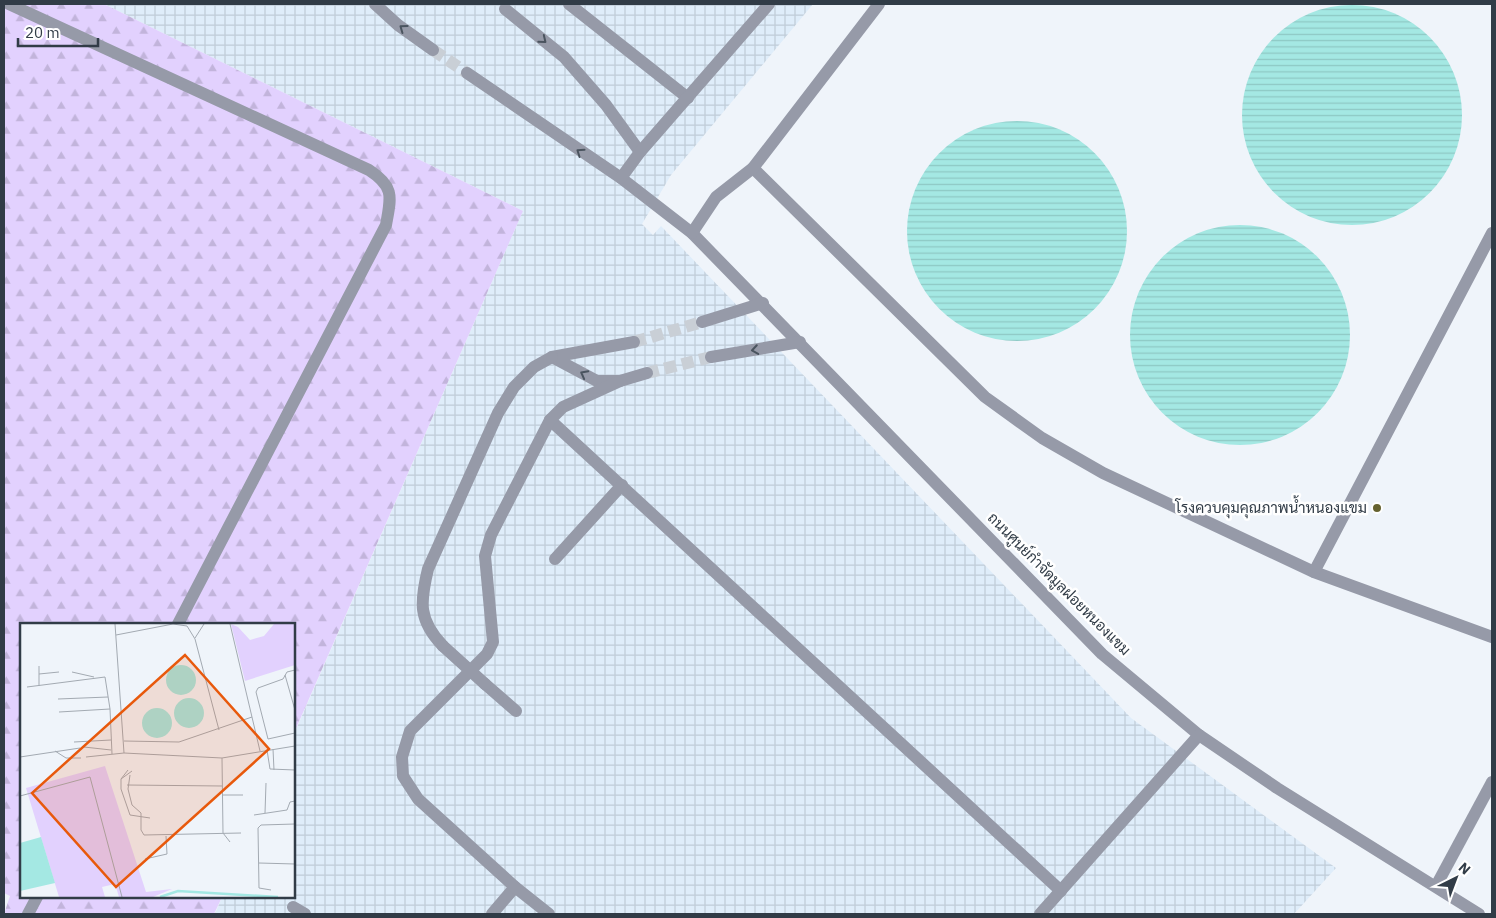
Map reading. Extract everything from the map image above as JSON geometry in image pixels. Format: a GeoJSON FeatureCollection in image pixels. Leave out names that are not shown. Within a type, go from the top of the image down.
{"type":"FeatureCollection","features":[{"type":"Feature","properties":{"kind":"street"},"geometry":{"type":"LineString","coordinates":[[10,4],[369,170],[382,179],[391,195],[386,225],[179,623]]}},
{"type":"Feature","properties":{"kind":"street"},"geometry":{"type":"LineString","coordinates":[[375,4],[398,25],[434,50]]}},
{"type":"Feature","properties":{"kind":"street"},"geometry":{"type":"LineString","coordinates":[[569,4],[688,98]]}},
{"type":"Feature","properties":{"kind":"street"},"geometry":{"type":"LineString","coordinates":[[621,178],[640,152],[769,4]]}},
{"type":"Feature","properties":{"kind":"street"},"geometry":{"type":"LineString","coordinates":[[692,233],[716,197],[753,168],[879,4]]}},
{"type":"Feature","properties":{"kind":"street"},"geometry":{"type":"LineString","coordinates":[[505,9],[564,57],[606,105],[640,152]]}},
{"type":"Feature","properties":{"kind":"street","name":"ถนนศูนย์กำจัดมูลฝอยหนองแขม"},"geometry":{"type":"LineString","coordinates":[[467,73],[621,178],[692,233],[1102,654],[1199,735],[1277,788],[1478,914]]}},
{"type":"Feature","properties":{"kind":"street"},"geometry":{"type":"LineString","coordinates":[[753,168],[985,397],[1042,438],[1103,473],[1314,572],[1492,637]]}},
{"type":"Feature","properties":{"kind":"street"},"geometry":{"type":"LineString","coordinates":[[1314,572],[1492,233]]}},
{"type":"Feature","properties":{"kind":"street"},"geometry":{"type":"LineString","coordinates":[[702,322],[762,303]]}},
{"type":"Feature","properties":{"kind":"street"},"geometry":{"type":"LineString","coordinates":[[516,711],[484,684],[429,631],[421,596],[428,568],[498,413],[514,387],[534,367],[552,357],[634,342]]}},
{"type":"Feature","properties":{"kind":"street"},"geometry":{"type":"LineString","coordinates":[[711,357],[800,342]]}},
{"type":"Feature","properties":{"kind":"street"},"geometry":{"type":"LineString","coordinates":[[552,357],[597,381],[620,380]]}},
{"type":"Feature","properties":{"kind":"street"},"geometry":{"type":"LineString","coordinates":[[549,914],[515,887],[418,799],[403,776],[402,757],[410,731],[487,654],[493,642],[485,556],[491,535],[550,420],[563,407],[620,380],[647,373]]}},
{"type":"Feature","properties":{"kind":"street"},"geometry":{"type":"LineString","coordinates":[[550,420],[1061,891]]}},
{"type":"Feature","properties":{"kind":"street"},"geometry":{"type":"LineString","coordinates":[[554,559],[622,485]]}},
{"type":"Feature","properties":{"kind":"street"},"geometry":{"type":"LineString","coordinates":[[1040,914],[1199,735]]}},
{"type":"Feature","properties":{"kind":"street"},"geometry":{"type":"LineString","coordinates":[[1436,886],[1492,782]]}},
{"type":"Feature","properties":{"kind":"street"},"geometry":{"type":"LineString","coordinates":[[492,914],[515,887]]}},
{"type":"Feature","properties":{"kind":"street"},"geometry":{"type":"LineString","coordinates":[[28,914],[36,898]]}},
{"type":"Feature","properties":{"kind":"street"},"geometry":{"type":"LineString","coordinates":[[293,907],[305,914]]}},
{"type":"Feature","properties":{"kind":"shaded area"},"geometry":{"type":"Polygon","coordinates":[[[104,4],[813,4],[671,175],[642,224],[653,235],[661,226],[1131,718],[1336,868],[1294,914],[215,914],[222,898],[295,898],[295,732],[523,211],[104,4]]]}},
{"type":"Feature","properties":{"kind":"shaded area"},"geometry":{"type":"Polygon","coordinates":[[[1352,5],[1373,7],[1394,13],[1430,37],[1454,73],[1460,94],[1462,115],[1460,136],[1454,157],[1430,193],[1394,217],[1373,223],[1352,225],[1331,223],[1310,217],[1274,193],[1250,157],[1244,136],[1242,115],[1244,94],[1250,73],[1274,37],[1310,13],[1331,7],[1352,5]]]}},
{"type":"Feature","properties":{"kind":"shaded area"},"geometry":{"type":"Polygon","coordinates":[[[1017,121],[1038,123],[1059,129],[1095,153],[1119,189],[1125,210],[1127,231],[1125,252],[1119,273],[1095,309],[1059,333],[1038,339],[1017,341],[996,339],[975,333],[939,309],[915,273],[909,252],[907,231],[909,210],[915,189],[939,153],[975,129],[996,123],[1017,121]]]}},
{"type":"Feature","properties":{"kind":"shaded area"},"geometry":{"type":"Polygon","coordinates":[[[1240,225],[1261,227],[1282,233],[1318,257],[1342,293],[1348,314],[1350,335],[1348,356],[1342,377],[1318,413],[1282,437],[1261,443],[1240,445],[1219,443],[1198,437],[1162,413],[1138,377],[1132,356],[1130,335],[1132,314],[1138,293],[1162,257],[1198,233],[1219,227],[1240,225]]]}},
{"type":"Feature","properties":{"kind":"green space"},"geometry":{"type":"Polygon","coordinates":[[[4,4],[104,4],[523,211],[295,731],[295,623],[20,623],[20,898],[222,898],[214,914],[4,914],[10,896],[4,893],[4,4]]]}},
{"type":"Feature","properties":{"kind":"tunnel"},"geometry":{"type":"LineString","coordinates":[[433,50],[467,73]]}},
{"type":"Feature","properties":{"kind":"tunnel"},"geometry":{"type":"LineString","coordinates":[[634,342],[702,322]]}},
{"type":"Feature","properties":{"kind":"tunnel"},"geometry":{"type":"LineString","coordinates":[[647,373],[711,357]]}},
{"type":"Feature","properties":{"kind":"place","name":"โรงควบคุมคุณภาพน้ำหนองแขม"},"geometry":{"type":"Point","coordinates":[1377,508]}}]}
